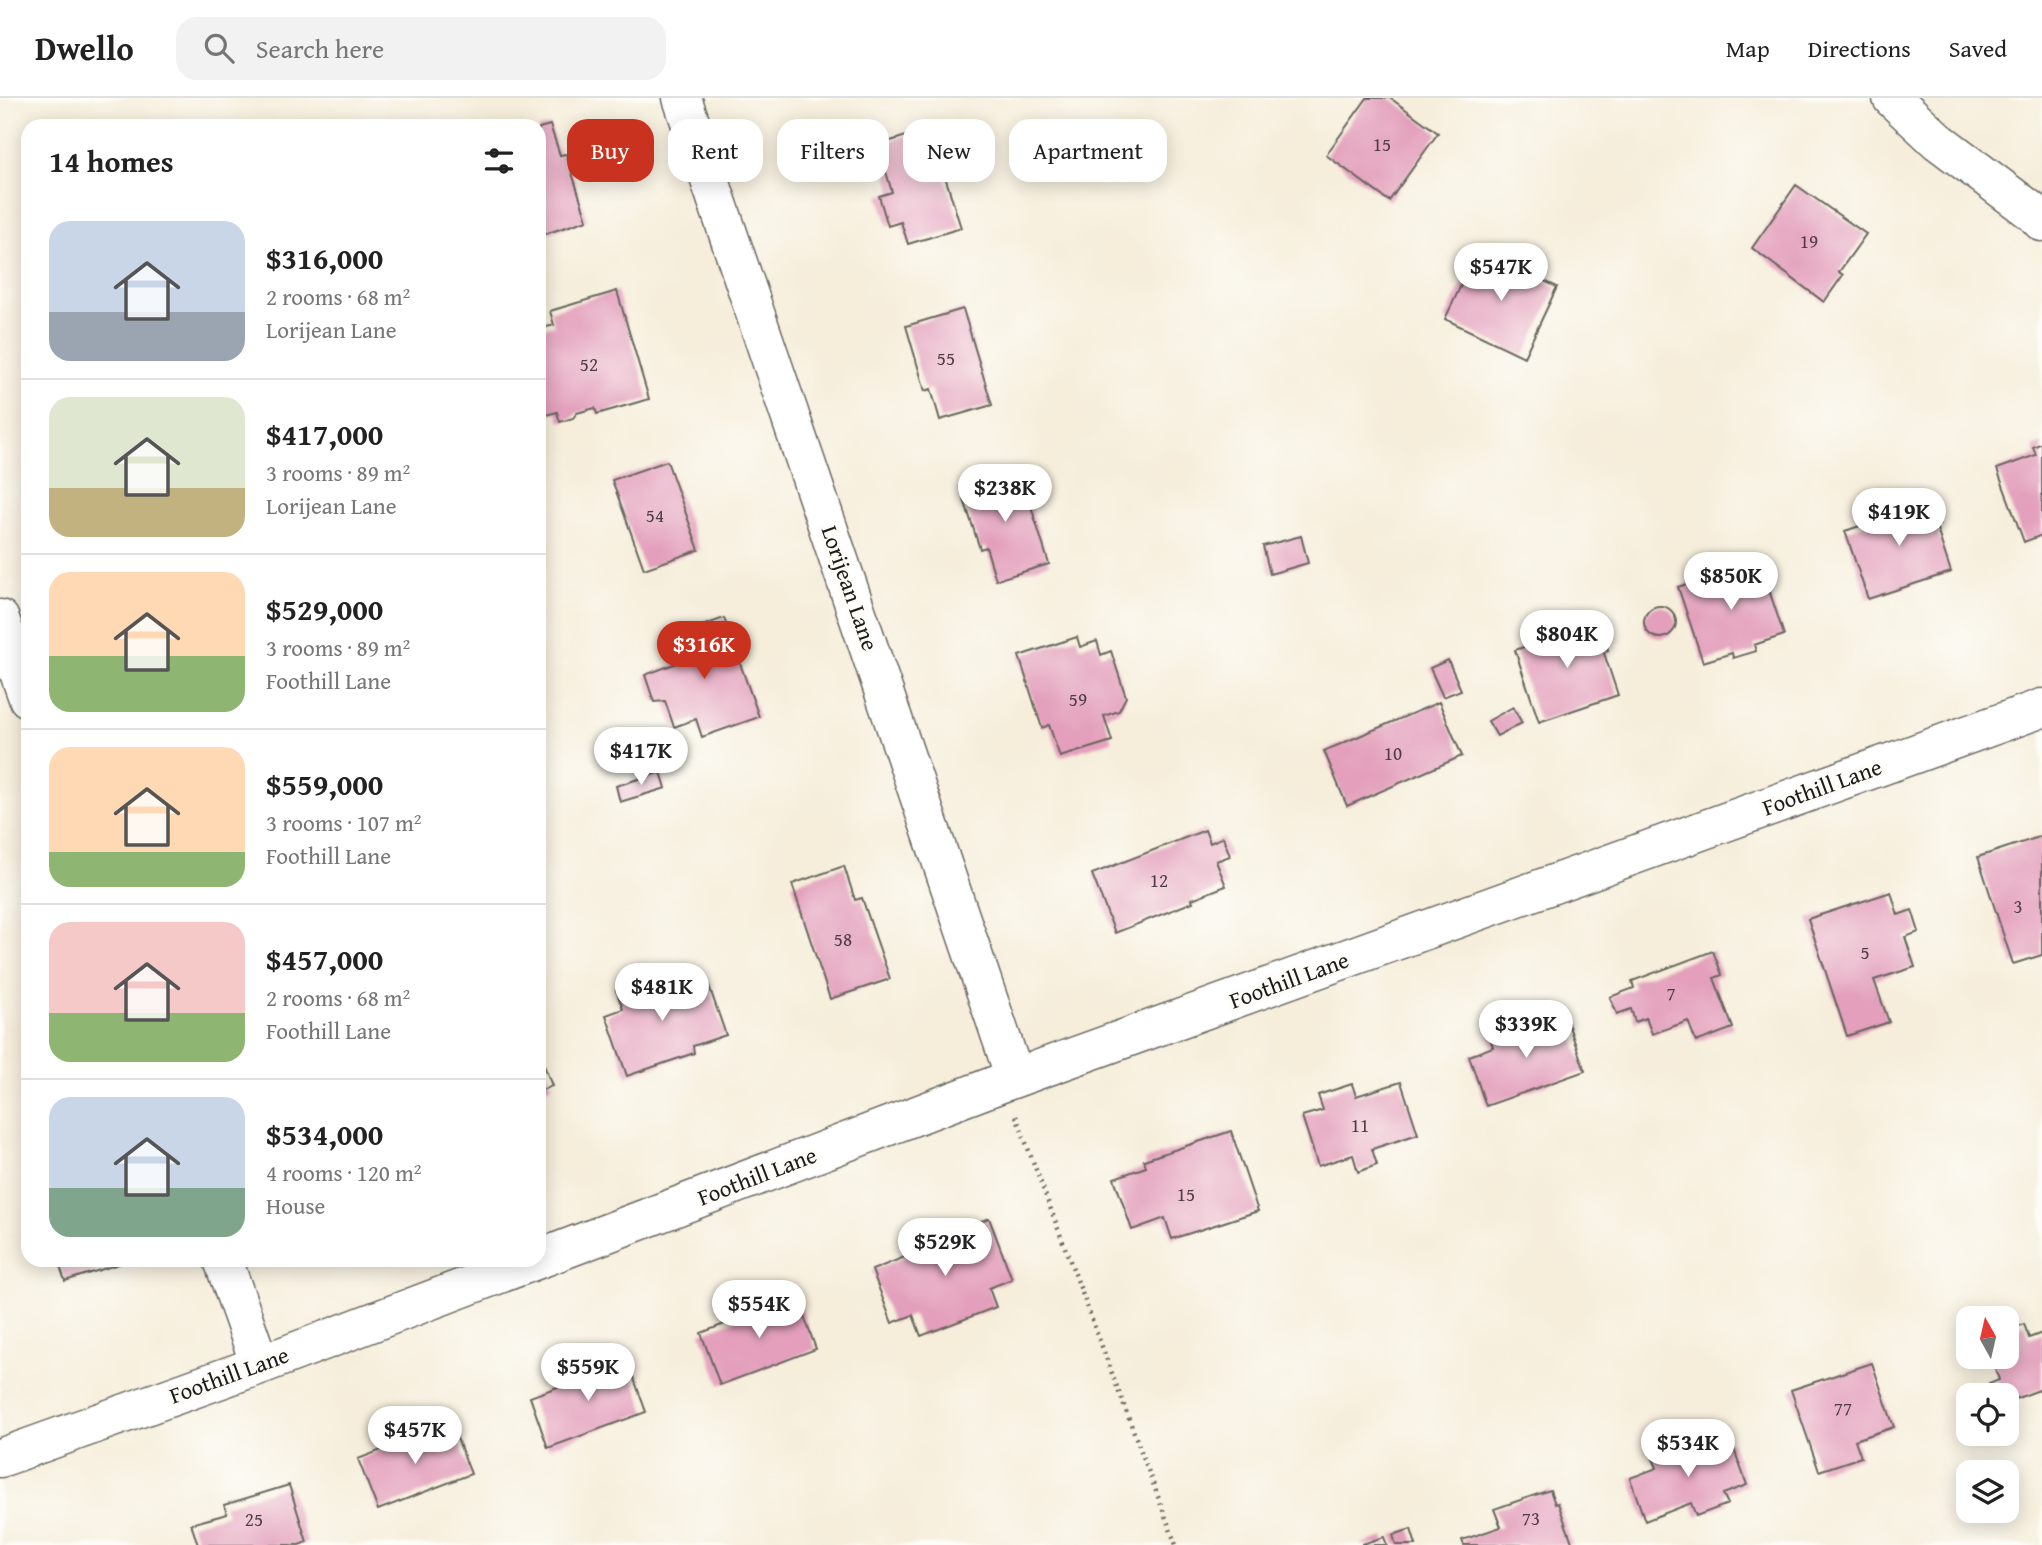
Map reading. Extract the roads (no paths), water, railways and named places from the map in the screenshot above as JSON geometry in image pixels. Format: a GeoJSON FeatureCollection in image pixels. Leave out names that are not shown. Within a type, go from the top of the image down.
{"type":"FeatureCollection","features":[{"type":"Feature","properties":{"kind":"street","name":"Lorijean Lane"},"geometry":{"type":"LineString","coordinates":[[682,98],[1009,1080]]}},
{"type":"Feature","properties":{"kind":"street"},"geometry":{"type":"LineString","coordinates":[[1892,98],[1938,141],[2034,213],[2042,222]]}},
{"type":"Feature","properties":{"kind":"street"},"geometry":{"type":"LineString","coordinates":[[0,619],[21,678]]}},
{"type":"Feature","properties":{"kind":"street","name":"Foothill Lane"},"geometry":{"type":"LineString","coordinates":[[546,1256],[1009,1080],[2042,708]]}},
{"type":"Feature","properties":{"kind":"street"},"geometry":{"type":"LineString","coordinates":[[225,1267],[260,1365]]}},
{"type":"Feature","properties":{"kind":"street","name":"Foothill Lane"},"geometry":{"type":"LineString","coordinates":[[0,1458],[260,1365],[517,1267]]}}]}
